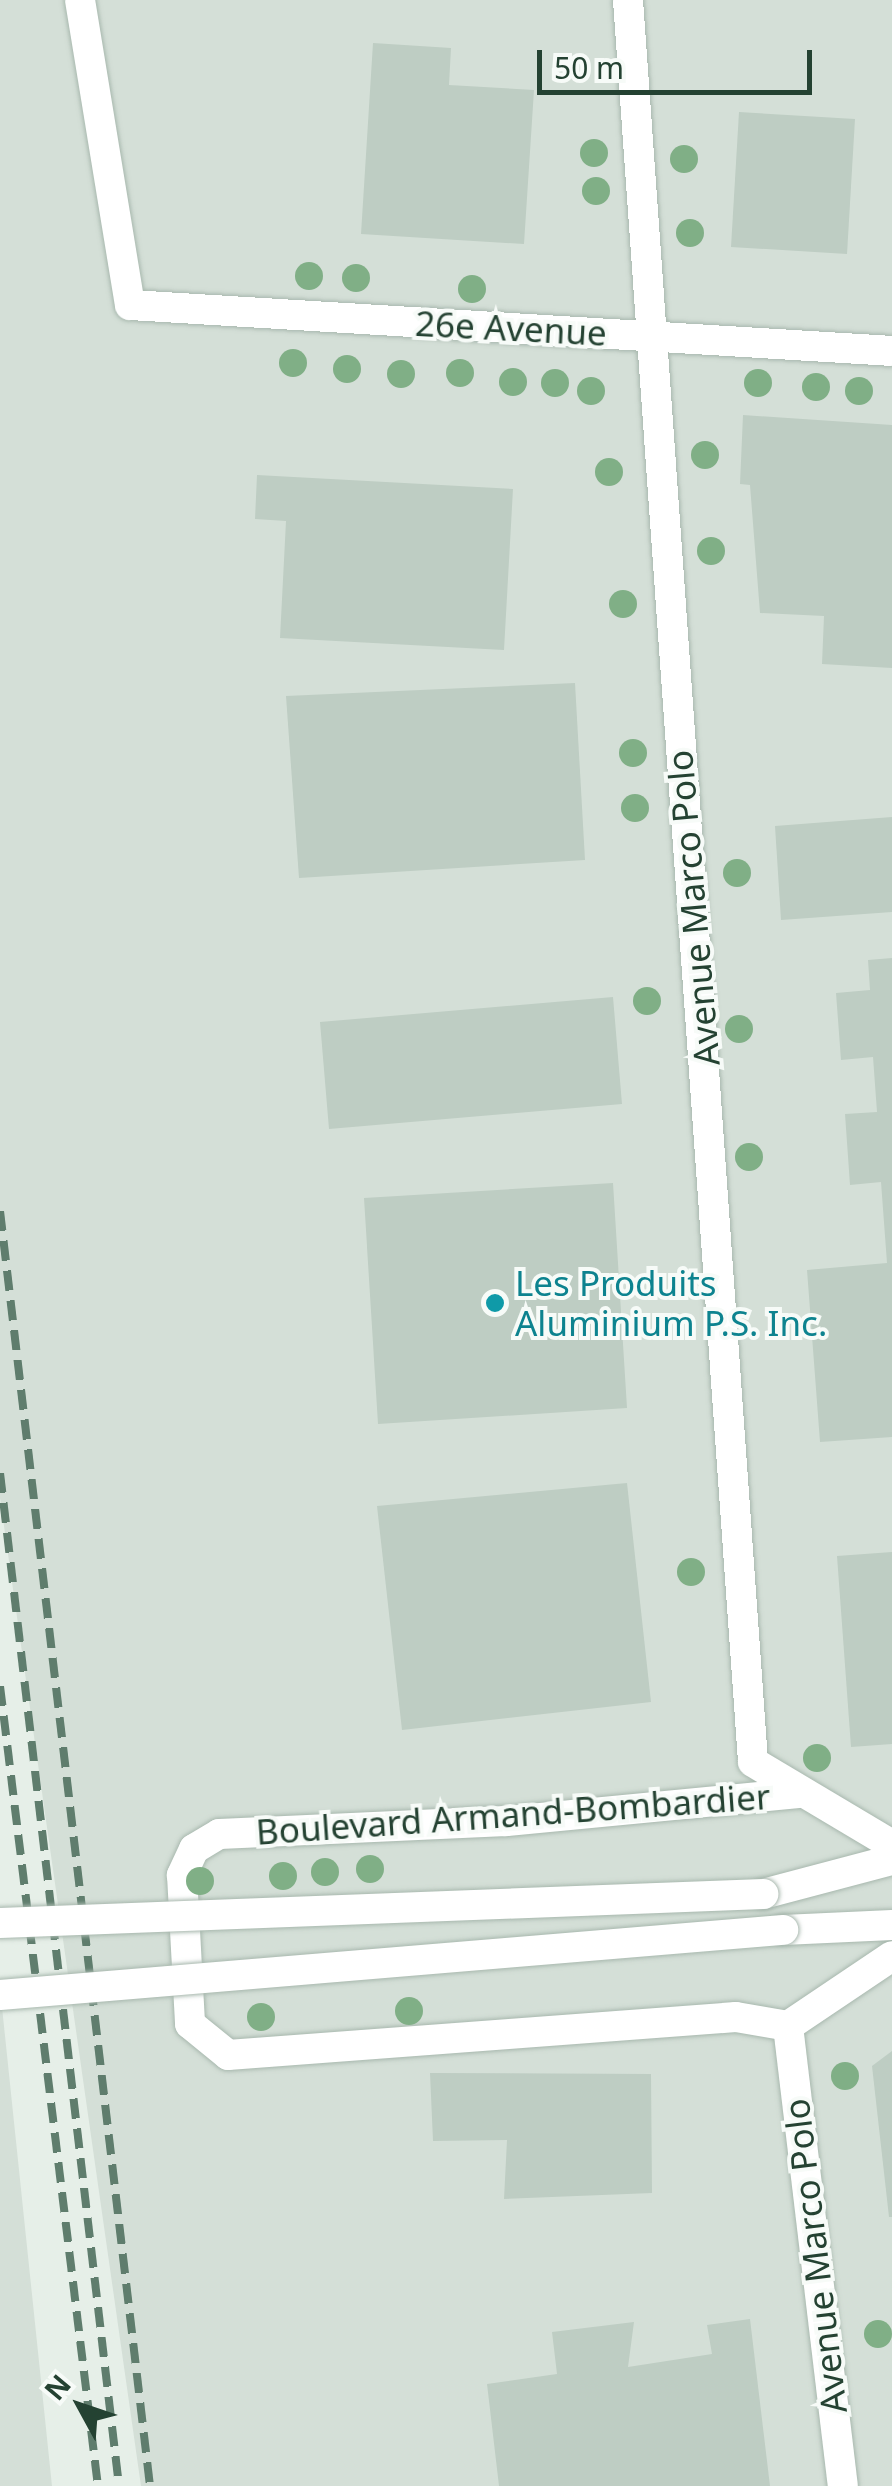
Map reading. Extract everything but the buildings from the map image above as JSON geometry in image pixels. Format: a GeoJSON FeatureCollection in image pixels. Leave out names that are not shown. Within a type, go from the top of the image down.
{"type":"FeatureCollection","features":[{"type":"Feature","properties":{"kind":"street","name":"26e Avenue"},"geometry":{"type":"LineString","coordinates":[[80,0],[130,305],[892,351]]}},
{"type":"Feature","properties":{"kind":"street","name":"Avenue Marco Polo"},"geometry":{"type":"LineString","coordinates":[[628,0],[646,336],[753,1762],[799,1793]]}},
{"type":"Feature","properties":{"kind":"street","name":"Boulevard Armand-Bombardier"},"geometry":{"type":"LineString","coordinates":[[788,2026],[736,2016],[228,2055],[190,2024],[182,1875],[194,1849],[218,1834],[506,1821],[799,1793],[892,1845]]}},
{"type":"Feature","properties":{"kind":"street"},"geometry":{"type":"LineString","coordinates":[[0,1923],[763,1894],[892,1860]]}},
{"type":"Feature","properties":{"kind":"street"},"geometry":{"type":"LineString","coordinates":[[0,1995],[783,1930],[892,1925]]}},
{"type":"Feature","properties":{"kind":"street"},"geometry":{"type":"LineString","coordinates":[[788,2026],[892,1956]]}},
{"type":"Feature","properties":{"kind":"street","name":"Avenue Marco Polo"},"geometry":{"type":"LineString","coordinates":[[788,2026],[843,2486]]}},
{"type":"Feature","properties":{"kind":"shaded area"},"geometry":{"type":"Polygon","coordinates":[[[0,0],[892,0],[892,2486],[141,2486],[0,1498],[0,0]]]}},
{"type":"Feature","properties":{"kind":"shaded area"},"geometry":{"type":"Polygon","coordinates":[[[0,1988],[52,2486],[0,2486],[0,1988]]]}},
{"type":"Feature","properties":{"kind":"railway"},"geometry":{"type":"LineString","coordinates":[[0,1211],[150,2486]]}},
{"type":"Feature","properties":{"kind":"railway"},"geometry":{"type":"LineString","coordinates":[[0,1473],[119,2486]]}},
{"type":"Feature","properties":{"kind":"railway"},"geometry":{"type":"LineString","coordinates":[[0,1686],[98,2486]]}},
{"type":"Feature","properties":{"kind":"place","name":"Les Produits Aluminium P.S. Inc."},"geometry":{"type":"Point","coordinates":[495,1303]}}]}
